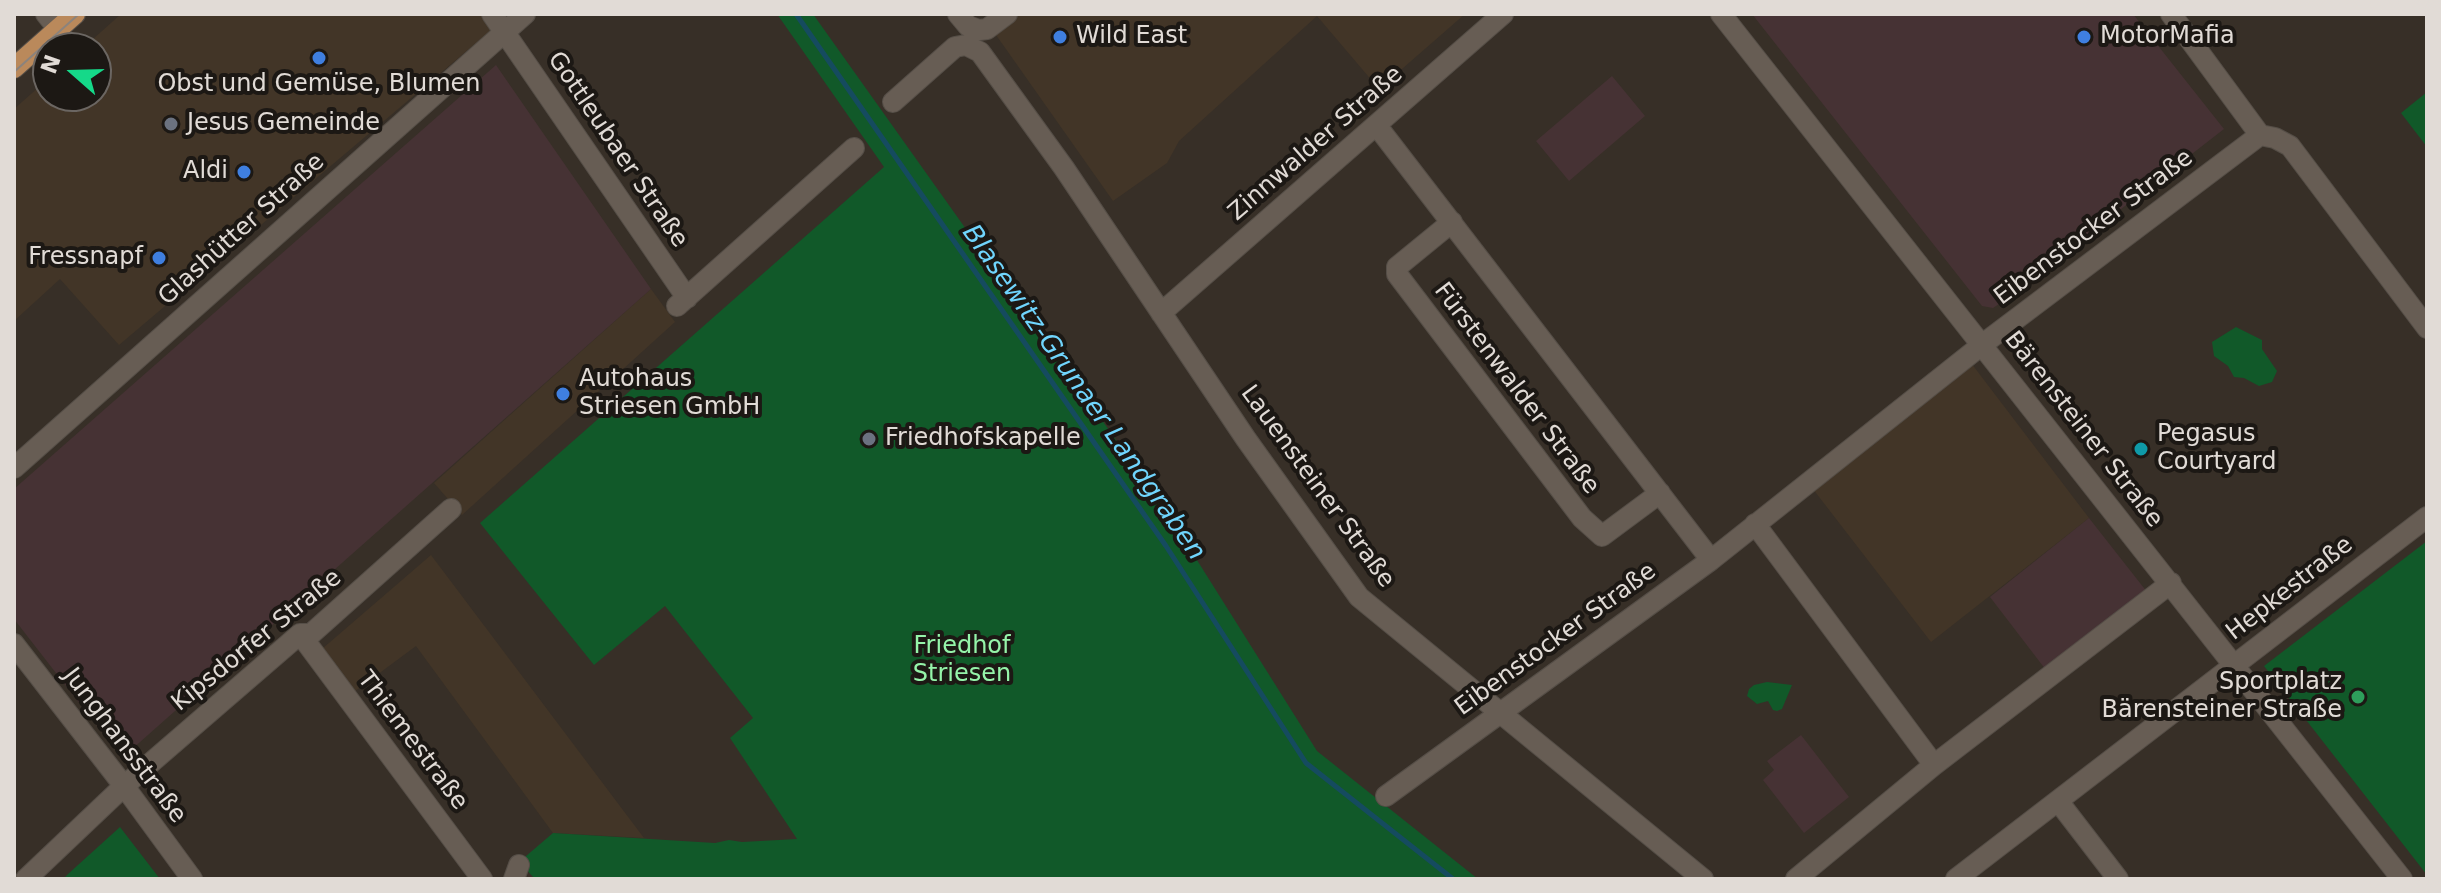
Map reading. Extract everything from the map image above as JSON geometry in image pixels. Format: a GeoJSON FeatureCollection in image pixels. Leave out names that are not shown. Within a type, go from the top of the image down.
{"type":"FeatureCollection","features":[{"type":"Feature","properties":{"kind":"main road"},"geometry":{"type":"LineString","coordinates":[[14,68],[52,22],[75,14]]}},
{"type":"Feature","properties":{"kind":"street","name":"Gottleubaer Straße"},"geometry":{"type":"LineString","coordinates":[[492,14],[682,302],[854,148]]}},
{"type":"Feature","properties":{"kind":"street","name":"Glashütter Straße"},"geometry":{"type":"LineString","coordinates":[[14,468],[525,14]]}},
{"type":"Feature","properties":{"kind":"street","name":"Lauensteiner Straße"},"geometry":{"type":"LineString","coordinates":[[958,14],[1246,439],[1359,597],[1703,879]]}},
{"type":"Feature","properties":{"kind":"street"},"geometry":{"type":"LineString","coordinates":[[893,102],[955,47],[976,39],[1007,14]]}},
{"type":"Feature","properties":{"kind":"street","name":"Zinnwalder Straße"},"geometry":{"type":"LineString","coordinates":[[1161,313],[1503,14]]}},
{"type":"Feature","properties":{"kind":"street","name":"Bärensteiner Straße"},"geometry":{"type":"LineString","coordinates":[[1721,14],[2402,879]]}},
{"type":"Feature","properties":{"kind":"street"},"geometry":{"type":"LineString","coordinates":[[2171,14],[2260,135],[2290,146],[2427,328]]}},
{"type":"Feature","properties":{"kind":"street","name":"Fürstenwalder Straße"},"geometry":{"type":"LineString","coordinates":[[1377,126],[1711,560]]}},
{"type":"Feature","properties":{"kind":"street","name":"Eibenstocker Straße"},"geometry":{"type":"LineString","coordinates":[[1386,796],[1711,560],[1983,344],[2260,135]]}},
{"type":"Feature","properties":{"kind":"street","name":"Fürstenwalder Straße"},"geometry":{"type":"LineString","coordinates":[[1452,222],[1397,267],[1397,274],[1582,518],[1602,536],[1660,493]]}},
{"type":"Feature","properties":{"kind":"street","name":"Kipsdorfer Straße"},"geometry":{"type":"LineString","coordinates":[[26,879],[124,786],[300,634],[311,634],[451,509]]}},
{"type":"Feature","properties":{"kind":"street","name":"Hepkestraße"},"geometry":{"type":"LineString","coordinates":[[1956,879],[2427,517]]}},
{"type":"Feature","properties":{"kind":"street"},"geometry":{"type":"LineString","coordinates":[[1755,524],[1934,765]]}},
{"type":"Feature","properties":{"kind":"street"},"geometry":{"type":"LineString","coordinates":[[1796,879],[1934,765],[2171,583]]}},
{"type":"Feature","properties":{"kind":"street","name":"Thiemestraße"},"geometry":{"type":"LineString","coordinates":[[300,634],[482,879]]}},
{"type":"Feature","properties":{"kind":"street","name":"Junghansstraße"},"geometry":{"type":"LineString","coordinates":[[14,644],[192,879]]}},
{"type":"Feature","properties":{"kind":"street"},"geometry":{"type":"LineString","coordinates":[[2058,801],[2118,879]]}},
{"type":"Feature","properties":{"kind":"shaded area"},"geometry":{"type":"Polygon","coordinates":[[[121,14],[484,14],[495,27],[119,345],[60,279],[14,321],[14,109],[32,93],[32,112],[112,112],[112,32],[101,32],[121,14]]]}},
{"type":"Feature","properties":{"kind":"shaded area"},"geometry":{"type":"Polygon","coordinates":[[[1002,14],[1465,14],[1379,89],[1317,16],[1179,141],[1167,163],[1113,201],[989,25],[1002,14]]]}},
{"type":"Feature","properties":{"kind":"shaded area"},"geometry":{"type":"Polygon","coordinates":[[[1752,14],[2133,14],[2224,129],[1999,304],[1993,308],[1982,306],[1752,14]]]}},
{"type":"Feature","properties":{"kind":"shaded area"},"geometry":{"type":"Polygon","coordinates":[[[496,65],[651,289],[122,758],[14,619],[14,489],[496,65]]]}},
{"type":"Feature","properties":{"kind":"shaded area"},"geometry":{"type":"Polygon","coordinates":[[[1612,76],[1645,116],[1569,181],[1536,141],[1612,76]]]}},
{"type":"Feature","properties":{"kind":"shaded area"},"geometry":{"type":"Polygon","coordinates":[[[651,289],[675,322],[462,515],[434,483],[651,289]]]}},
{"type":"Feature","properties":{"kind":"shaded area"},"geometry":{"type":"Polygon","coordinates":[[[1965,355],[2089,518],[1931,642],[1806,480],[1965,355]]]}},
{"type":"Feature","properties":{"kind":"shaded area"},"geometry":{"type":"Polygon","coordinates":[[[2089,518],[2151,597],[2049,674],[1990,597],[2089,518]]]}},
{"type":"Feature","properties":{"kind":"shaded area"},"geometry":{"type":"Polygon","coordinates":[[[431,555],[644,838],[553,833],[416,646],[354,692],[322,649],[431,555]]]}},
{"type":"Feature","properties":{"kind":"shaded area"},"geometry":{"type":"Polygon","coordinates":[[[1801,735],[1849,797],[1804,833],[1763,780],[1774,770],[1767,761],[1801,735]]]}},
{"type":"Feature","properties":{"kind":"green space","name":"Friedhof Striesen"},"geometry":{"type":"Polygon","coordinates":[[[777,14],[813,14],[1163,506],[1317,751],[1478,879],[535,879],[519,862],[553,833],[715,843],[797,839],[730,738],[753,718],[665,606],[594,665],[480,523],[884,167],[777,14]]]}},
{"type":"Feature","properties":{"kind":"green space"},"geometry":{"type":"Polygon","coordinates":[[[2427,92],[2427,147],[2401,113],[2427,92]]]}},
{"type":"Feature","properties":{"kind":"green space"},"geometry":{"type":"Polygon","coordinates":[[[2236,327],[2262,340],[2262,349],[2277,371],[2272,382],[2259,386],[2244,378],[2234,377],[2228,366],[2214,356],[2212,342],[2236,327]]]}},
{"type":"Feature","properties":{"kind":"green space","name":"Sportplatz Bärensteiner Straße"},"geometry":{"type":"Polygon","coordinates":[[[2427,541],[2427,875],[2264,666],[2427,541]]]}},
{"type":"Feature","properties":{"kind":"green space"},"geometry":{"type":"Polygon","coordinates":[[[1767,682],[1792,685],[1782,709],[1773,710],[1768,701],[1757,704],[1747,696],[1754,685],[1767,682]]]}},
{"type":"Feature","properties":{"kind":"green space"},"geometry":{"type":"Polygon","coordinates":[[[120,827],[160,879],[63,879],[68,874],[120,827]]]}},
{"type":"Feature","properties":{"kind":"waterway","name":"Blasewitz‐Grunaer Landgraben"},"geometry":{"type":"LineString","coordinates":[[796,14],[1166,546],[1306,763],[1453,879]]}},
{"type":"Feature","properties":{"kind":"tram line"},"geometry":{"type":"LineString","coordinates":[[14,72],[79,14]]}},
{"type":"Feature","properties":{"kind":"place","name":"Wild East"},"geometry":{"type":"Point","coordinates":[1060,37]}},
{"type":"Feature","properties":{"kind":"place","name":"MotorMafia"},"geometry":{"type":"Point","coordinates":[2084,37]}},
{"type":"Feature","properties":{"kind":"place","name":"Obst und Gemüse, Blumen"},"geometry":{"type":"Point","coordinates":[319,58]}},
{"type":"Feature","properties":{"kind":"place","name":"Jesus Gemeinde"},"geometry":{"type":"Point","coordinates":[171,124]}},
{"type":"Feature","properties":{"kind":"place","name":"Aldi"},"geometry":{"type":"Point","coordinates":[244,172]}},
{"type":"Feature","properties":{"kind":"place","name":"Fressnapf"},"geometry":{"type":"Point","coordinates":[159,258]}},
{"type":"Feature","properties":{"kind":"place","name":"Autohaus Striesen GmbH"},"geometry":{"type":"Point","coordinates":[563,394]}},
{"type":"Feature","properties":{"kind":"place","name":"Friedhofskapelle"},"geometry":{"type":"Point","coordinates":[869,439]}},
{"type":"Feature","properties":{"kind":"place","name":"Pegasus Courtyard"},"geometry":{"type":"Point","coordinates":[2141,449]}},
{"type":"Feature","properties":{"kind":"place","name":"Sportplatz Bärensteiner Straße"},"geometry":{"type":"Point","coordinates":[2358,697]}}]}
